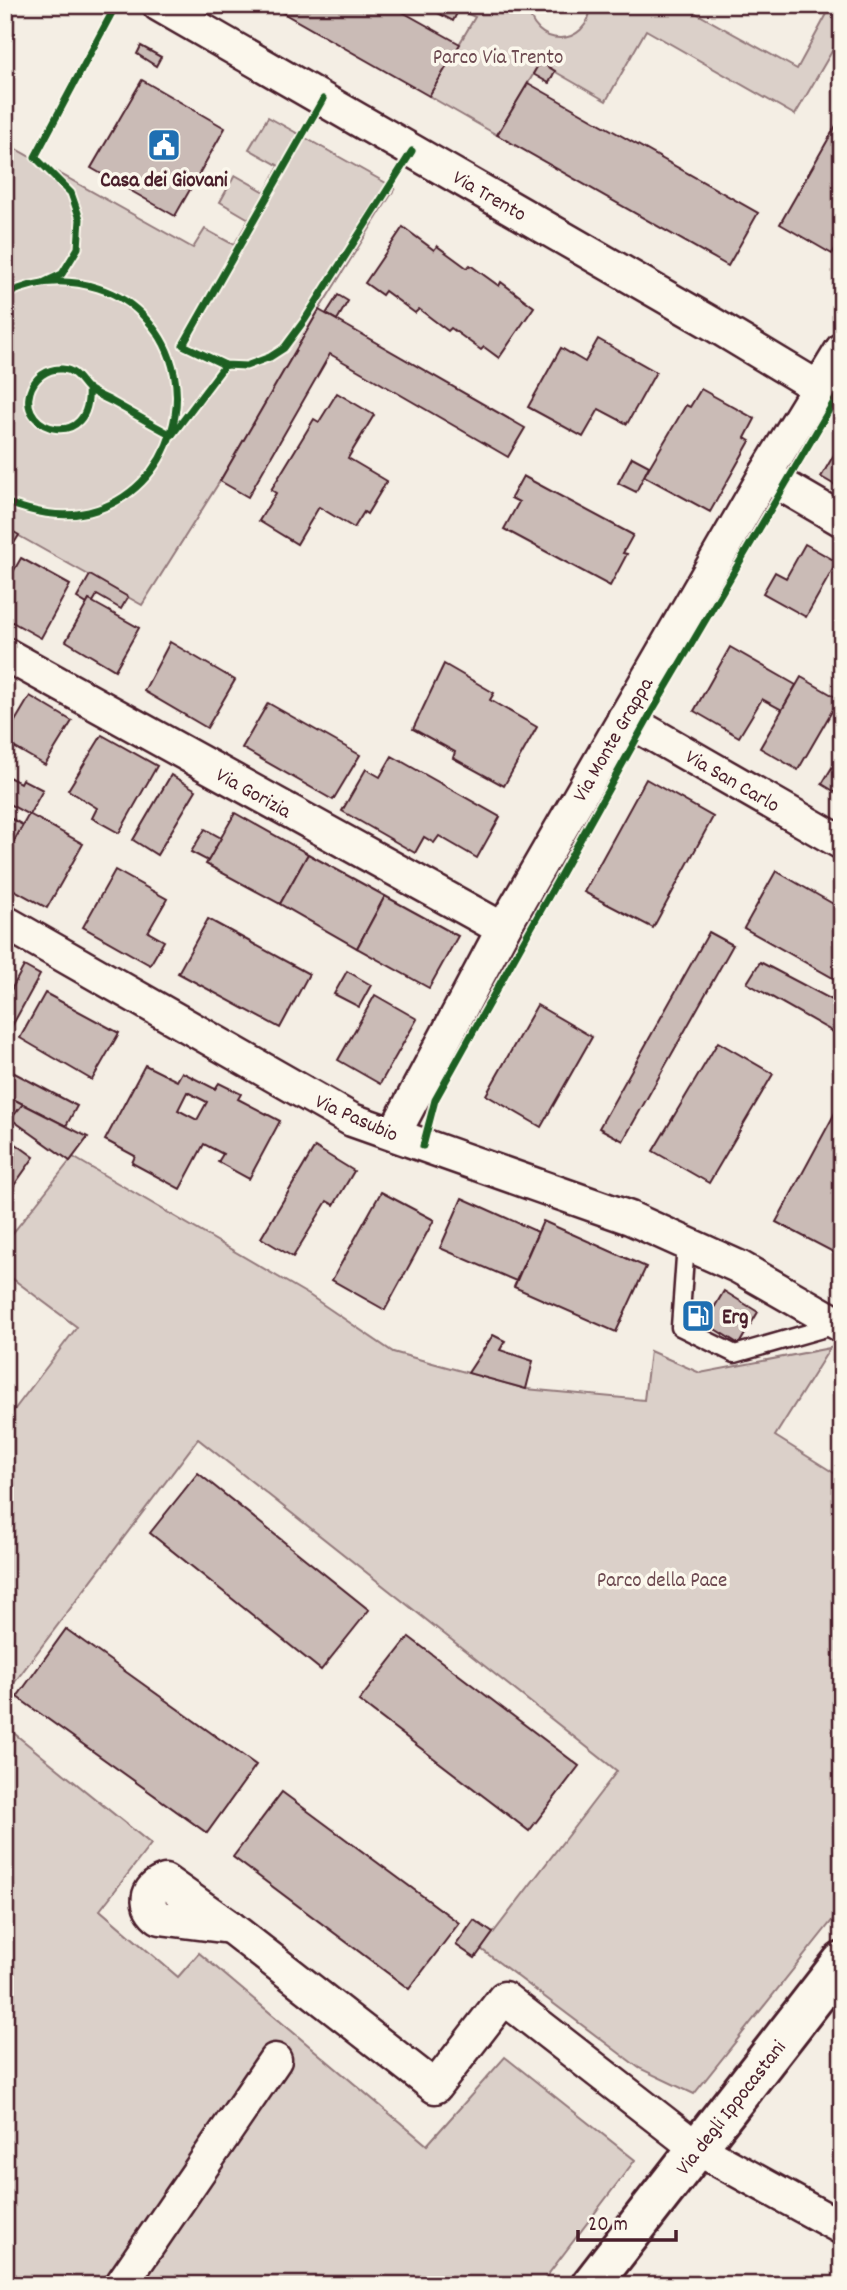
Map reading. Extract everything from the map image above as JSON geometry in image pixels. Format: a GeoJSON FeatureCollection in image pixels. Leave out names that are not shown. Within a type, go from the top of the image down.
{"type":"FeatureCollection","features":[{"type":"Feature","properties":{"kind":"street","name":"Via Trento"},"geometry":{"type":"LineString","coordinates":[[159,5],[819,388]]}},
{"type":"Feature","properties":{"kind":"street","name":"Via Monte Grappa"},"geometry":{"type":"LineString","coordinates":[[394,1134],[503,929],[765,475],[842,349]]}},
{"type":"Feature","properties":{"kind":"street"},"geometry":{"type":"LineString","coordinates":[[765,475],[842,520]]}},
{"type":"Feature","properties":{"kind":"street","name":"Via Gorizia"},"geometry":{"type":"LineString","coordinates":[[5,654],[503,929]]}},
{"type":"Feature","properties":{"kind":"street","name":"Via San Carlo"},"geometry":{"type":"LineString","coordinates":[[624,718],[842,843]]}},
{"type":"Feature","properties":{"kind":"street","name":"Via Pasubio"},"geometry":{"type":"LineString","coordinates":[[5,922],[352,1120],[630,1217],[739,1267],[840,1325]]}},
{"type":"Feature","properties":{"kind":"street"},"geometry":{"type":"LineString","coordinates":[[230,1927],[435,2087],[504,1998],[698,2149],[842,2228]]}},
{"type":"Feature","properties":{"kind":"street","name":"Via degli Ippocastani"},"geometry":{"type":"LineString","coordinates":[[591,2285],[842,1962]]}},
{"type":"Feature","properties":{"kind":"street"},"geometry":{"type":"LineString","coordinates":[[121,2285],[275,2060]]}},
{"type":"Feature","properties":{"kind":"lane"},"geometry":{"type":"LineString","coordinates":[[686,1243],[680,1327],[734,1354],[840,1325]]}},
{"type":"Feature","properties":{"kind":"green space","name":"Parco Via Trento"},"geometry":{"type":"Polygon","coordinates":[[[462,5],[528,5],[531,19],[539,30],[560,38],[581,30],[588,19],[591,5],[685,5],[797,69],[828,12],[817,5],[842,5],[842,34],[795,115],[646,30],[606,101],[540,63],[497,135],[429,96],[475,17],[459,10],[462,5]]]}},
{"type":"Feature","properties":{"kind":"green space"},"geometry":{"type":"Polygon","coordinates":[[[268,117],[395,188],[319,310],[220,481],[142,605],[5,528],[5,143],[193,248],[205,229],[234,245],[249,219],[220,202],[235,175],[265,192],[279,166],[249,149],[268,117]]]}},
{"type":"Feature","properties":{"kind":"green space","name":"Parco della Pace"},"geometry":{"type":"Polygon","coordinates":[[[73,1157],[309,1295],[393,1352],[526,1389],[644,1400],[650,1351],[700,1373],[830,1348],[775,1436],[842,1478],[842,1908],[694,2094],[639,2068],[481,1949],[617,1771],[198,1439],[5,1695],[5,1422],[77,1327],[5,1273],[5,1243],[73,1157]]]}},
{"type":"Feature","properties":{"kind":"green space"},"geometry":{"type":"Polygon","coordinates":[[[5,1726],[151,1844],[100,1910],[178,1977],[199,1953],[427,2145],[505,2057],[635,2160],[540,2285],[5,2285],[5,1726]]]}},
{"type":"Feature","properties":{"kind":"building"},"geometry":{"type":"Polygon","coordinates":[[[269,5],[390,5],[460,44],[429,96],[269,5]]]}},
{"type":"Feature","properties":{"kind":"building"},"geometry":{"type":"Polygon","coordinates":[[[439,5],[449,5],[458,11],[453,21],[436,12],[439,5]]]}},
{"type":"Feature","properties":{"kind":"building"},"geometry":{"type":"Polygon","coordinates":[[[141,46],[161,57],[156,66],[137,54],[141,46]]]}},
{"type":"Feature","properties":{"kind":"building"},"geometry":{"type":"Polygon","coordinates":[[[540,62],[555,71],[549,83],[533,74],[540,62]]]}},
{"type":"Feature","properties":{"kind":"building"},"geometry":{"type":"Polygon","coordinates":[[[142,80],[225,128],[175,216],[91,168],[142,80]]]}},
{"type":"Feature","properties":{"kind":"building"},"geometry":{"type":"Polygon","coordinates":[[[528,83],[758,213],[728,266],[497,135],[528,83]]]}},
{"type":"Feature","properties":{"kind":"building"},"geometry":{"type":"Polygon","coordinates":[[[842,115],[842,237],[832,254],[780,224],[842,115]]]}},
{"type":"Feature","properties":{"kind":"building"},"geometry":{"type":"Polygon","coordinates":[[[403,227],[434,250],[437,246],[467,268],[470,265],[499,286],[501,282],[534,307],[499,358],[484,347],[481,350],[451,328],[448,331],[419,309],[415,313],[385,291],[382,295],[365,283],[403,227]]]}},
{"type":"Feature","properties":{"kind":"building"},"geometry":{"type":"Polygon","coordinates":[[[338,295],[348,301],[337,320],[326,314],[338,295]]]}},
{"type":"Feature","properties":{"kind":"building"},"geometry":{"type":"Polygon","coordinates":[[[319,310],[525,428],[508,457],[330,354],[248,497],[220,481],[319,310]]]}},
{"type":"Feature","properties":{"kind":"building"},"geometry":{"type":"Polygon","coordinates":[[[598,339],[656,372],[627,424],[599,409],[583,437],[528,407],[561,348],[585,362],[598,339]]]}},
{"type":"Feature","properties":{"kind":"building"},"geometry":{"type":"Polygon","coordinates":[[[701,389],[755,419],[745,438],[750,441],[710,512],[644,476],[686,405],[690,407],[701,389]]]}},
{"type":"Feature","properties":{"kind":"building"},"geometry":{"type":"Polygon","coordinates":[[[337,393],[374,415],[348,458],[387,481],[367,514],[364,512],[354,528],[319,507],[297,544],[259,521],[276,493],[271,490],[314,419],[319,422],[337,393]]]}},
{"type":"Feature","properties":{"kind":"building"},"geometry":{"type":"Polygon","coordinates":[[[842,441],[842,489],[821,477],[842,441]]]}},
{"type":"Feature","properties":{"kind":"building"},"geometry":{"type":"Polygon","coordinates":[[[632,457],[649,466],[636,492],[618,483],[632,457]]]}},
{"type":"Feature","properties":{"kind":"building"},"geometry":{"type":"Polygon","coordinates":[[[523,476],[633,535],[623,553],[627,554],[610,586],[504,529],[519,502],[511,498],[523,476]]]}},
{"type":"Feature","properties":{"kind":"building"},"geometry":{"type":"Polygon","coordinates":[[[5,527],[19,535],[5,558],[5,527]]]}},
{"type":"Feature","properties":{"kind":"building"},"geometry":{"type":"Polygon","coordinates":[[[805,544],[837,562],[806,617],[763,593],[775,572],[786,578],[805,544]]]}},
{"type":"Feature","properties":{"kind":"building"},"geometry":{"type":"Polygon","coordinates":[[[21,558],[70,585],[41,638],[5,618],[5,586],[21,558]]]}},
{"type":"Feature","properties":{"kind":"building"},"geometry":{"type":"Polygon","coordinates":[[[90,575],[128,597],[121,609],[97,595],[93,602],[89,600],[87,604],[77,598],[90,575]]]}},
{"type":"Feature","properties":{"kind":"building"},"geometry":{"type":"Polygon","coordinates":[[[89,600],[139,628],[115,670],[66,641],[89,600]]]}},
{"type":"Feature","properties":{"kind":"building"},"geometry":{"type":"Polygon","coordinates":[[[842,624],[842,643],[833,638],[842,624]]]}},
{"type":"Feature","properties":{"kind":"building"},"geometry":{"type":"Polygon","coordinates":[[[170,642],[235,680],[207,728],[144,691],[170,642]]]}},
{"type":"Feature","properties":{"kind":"building"},"geometry":{"type":"Polygon","coordinates":[[[730,647],[796,685],[782,710],[762,699],[739,737],[694,711],[730,647]]]}},
{"type":"Feature","properties":{"kind":"building"},"geometry":{"type":"Polygon","coordinates":[[[444,664],[494,693],[490,700],[537,727],[504,786],[453,758],[455,752],[413,729],[444,664]]]}},
{"type":"Feature","properties":{"kind":"building"},"geometry":{"type":"Polygon","coordinates":[[[801,677],[839,699],[798,770],[760,748],[801,677]]]}},
{"type":"Feature","properties":{"kind":"building"},"geometry":{"type":"Polygon","coordinates":[[[30,696],[72,721],[45,765],[5,742],[30,696]]]}},
{"type":"Feature","properties":{"kind":"building"},"geometry":{"type":"Polygon","coordinates":[[[268,703],[360,755],[333,800],[242,748],[268,703]]]}},
{"type":"Feature","properties":{"kind":"building"},"geometry":{"type":"Polygon","coordinates":[[[102,735],[157,766],[119,833],[92,818],[97,808],[68,790],[102,735]]]}},
{"type":"Feature","properties":{"kind":"building"},"geometry":{"type":"Polygon","coordinates":[[[842,751],[842,796],[822,784],[842,751]]]}},
{"type":"Feature","properties":{"kind":"building"},"geometry":{"type":"Polygon","coordinates":[[[392,756],[500,817],[477,858],[439,836],[434,843],[424,837],[415,853],[342,811],[366,769],[380,777],[392,756]]]}},
{"type":"Feature","properties":{"kind":"building"},"geometry":{"type":"Polygon","coordinates":[[[5,775],[20,783],[22,779],[43,790],[29,815],[5,802],[5,775]]]}},
{"type":"Feature","properties":{"kind":"building"},"geometry":{"type":"Polygon","coordinates":[[[171,775],[196,790],[157,855],[133,840],[171,775]]]}},
{"type":"Feature","properties":{"kind":"building"},"geometry":{"type":"Polygon","coordinates":[[[646,779],[713,817],[653,928],[584,892],[646,779]]]}},
{"type":"Feature","properties":{"kind":"building"},"geometry":{"type":"Polygon","coordinates":[[[235,813],[308,854],[280,904],[206,864],[235,813]]]}},
{"type":"Feature","properties":{"kind":"building"},"geometry":{"type":"Polygon","coordinates":[[[29,814],[83,844],[47,908],[5,885],[5,857],[29,814]]]}},
{"type":"Feature","properties":{"kind":"building"},"geometry":{"type":"Polygon","coordinates":[[[8,817],[23,825],[5,857],[5,821],[8,817]]]}},
{"type":"Feature","properties":{"kind":"building"},"geometry":{"type":"Polygon","coordinates":[[[205,829],[221,838],[208,861],[191,852],[205,829]]]}},
{"type":"Feature","properties":{"kind":"building"},"geometry":{"type":"Polygon","coordinates":[[[308,854],[385,896],[357,948],[280,904],[308,854]]]}},
{"type":"Feature","properties":{"kind":"building"},"geometry":{"type":"Polygon","coordinates":[[[115,870],[167,899],[148,932],[164,941],[150,965],[83,927],[115,870]]]}},
{"type":"Feature","properties":{"kind":"building"},"geometry":{"type":"Polygon","coordinates":[[[776,871],[842,909],[842,983],[744,928],[776,871]]]}},
{"type":"Feature","properties":{"kind":"building"},"geometry":{"type":"Polygon","coordinates":[[[385,896],[458,936],[429,988],[357,948],[385,896]]]}},
{"type":"Feature","properties":{"kind":"building"},"geometry":{"type":"Polygon","coordinates":[[[208,919],[309,974],[280,1028],[178,973],[208,919]]]}},
{"type":"Feature","properties":{"kind":"building"},"geometry":{"type":"Polygon","coordinates":[[[709,932],[733,945],[623,1141],[599,1128],[709,932]]]}},
{"type":"Feature","properties":{"kind":"building"},"geometry":{"type":"Polygon","coordinates":[[[760,962],[842,1005],[842,1037],[747,983],[760,962]]]}},
{"type":"Feature","properties":{"kind":"building"},"geometry":{"type":"Polygon","coordinates":[[[24,966],[40,975],[12,1026],[5,1022],[5,1001],[24,966]]]}},
{"type":"Feature","properties":{"kind":"building"},"geometry":{"type":"Polygon","coordinates":[[[347,971],[371,985],[359,1007],[334,994],[347,971]]]}},
{"type":"Feature","properties":{"kind":"building"},"geometry":{"type":"Polygon","coordinates":[[[45,993],[119,1033],[92,1080],[20,1038],[45,993]]]}},
{"type":"Feature","properties":{"kind":"building"},"geometry":{"type":"Polygon","coordinates":[[[375,995],[417,1019],[380,1084],[338,1060],[375,995]]]}},
{"type":"Feature","properties":{"kind":"building"},"geometry":{"type":"Polygon","coordinates":[[[537,1005],[592,1037],[541,1127],[486,1095],[537,1005]]]}},
{"type":"Feature","properties":{"kind":"building"},"geometry":{"type":"Polygon","coordinates":[[[718,1042],[773,1074],[709,1183],[653,1151],[718,1042]]]}},
{"type":"Feature","properties":{"kind":"building"},"geometry":{"type":"Polygon","coordinates":[[[145,1065],[177,1081],[182,1072],[215,1089],[219,1083],[241,1094],[238,1099],[280,1121],[249,1179],[218,1162],[223,1154],[204,1144],[180,1189],[132,1163],[135,1156],[105,1140],[145,1065]],[[187,1092],[178,1110],[197,1120],[207,1102],[187,1092]]]}},
{"type":"Feature","properties":{"kind":"building"},"geometry":{"type":"Polygon","coordinates":[[[5,1068],[77,1106],[66,1126],[5,1095],[5,1068]]]}},
{"type":"Feature","properties":{"kind":"building"},"geometry":{"type":"Polygon","coordinates":[[[5,1095],[23,1104],[11,1119],[5,1116],[5,1095]]]}},
{"type":"Feature","properties":{"kind":"building"},"geometry":{"type":"Polygon","coordinates":[[[23,1104],[88,1137],[70,1161],[11,1119],[23,1104]]]}},
{"type":"Feature","properties":{"kind":"building"},"geometry":{"type":"Polygon","coordinates":[[[836,1111],[842,1114],[842,1241],[835,1253],[776,1222],[836,1111]]]}},
{"type":"Feature","properties":{"kind":"building"},"geometry":{"type":"Polygon","coordinates":[[[5,1136],[34,1157],[5,1198],[5,1136]]]}},
{"type":"Feature","properties":{"kind":"building"},"geometry":{"type":"Polygon","coordinates":[[[315,1147],[354,1171],[334,1205],[327,1201],[293,1257],[261,1238],[315,1147]]]}},
{"type":"Feature","properties":{"kind":"building"},"geometry":{"type":"Polygon","coordinates":[[[381,1192],[434,1220],[385,1310],[332,1280],[381,1192]]]}},
{"type":"Feature","properties":{"kind":"building"},"geometry":{"type":"Polygon","coordinates":[[[462,1198],[538,1232],[516,1281],[440,1248],[462,1198]]]}},
{"type":"Feature","properties":{"kind":"building"},"geometry":{"type":"Polygon","coordinates":[[[543,1221],[646,1267],[616,1332],[514,1287],[543,1221]]]}},
{"type":"Feature","properties":{"kind":"building"},"geometry":{"type":"Polygon","coordinates":[[[724,1291],[758,1312],[739,1344],[705,1323],[724,1291]]]}},
{"type":"Feature","properties":{"kind":"building"},"geometry":{"type":"Polygon","coordinates":[[[493,1335],[505,1341],[500,1350],[533,1361],[526,1389],[468,1373],[493,1335]]]}},
{"type":"Feature","properties":{"kind":"building"},"geometry":{"type":"Polygon","coordinates":[[[198,1473],[369,1610],[321,1670],[150,1533],[198,1473]]]}},
{"type":"Feature","properties":{"kind":"building"},"geometry":{"type":"Polygon","coordinates":[[[66,1629],[256,1765],[207,1833],[17,1697],[66,1629]]]}},
{"type":"Feature","properties":{"kind":"building"},"geometry":{"type":"Polygon","coordinates":[[[409,1637],[579,1766],[529,1831],[359,1701],[409,1637]]]}},
{"type":"Feature","properties":{"kind":"building"},"geometry":{"type":"Polygon","coordinates":[[[282,1792],[459,1923],[409,1989],[233,1857],[282,1792]]]}},
{"type":"Feature","properties":{"kind":"building"},"geometry":{"type":"Polygon","coordinates":[[[474,1920],[493,1933],[475,1958],[456,1945],[474,1920]]]}},
{"type":"Feature","properties":{"kind":"cycle path"},"geometry":{"type":"LineString","coordinates":[[45,282],[62,274],[78,248],[80,219],[71,193],[35,157],[116,5]]}},
{"type":"Feature","properties":{"kind":"cycle path"},"geometry":{"type":"LineString","coordinates":[[323,99],[183,345],[225,365],[246,366],[270,357],[284,348],[412,151]]}},
{"type":"Feature","properties":{"kind":"cycle path"},"geometry":{"type":"LineString","coordinates":[[5,295],[28,286],[62,282],[98,288],[125,301],[147,320],[165,345],[174,374],[176,403],[171,432],[160,459],[142,482],[118,500],[89,512],[68,515],[36,511],[5,502]]}},
{"type":"Feature","properties":{"kind":"cycle path"},"geometry":{"type":"LineString","coordinates":[[88,388],[86,408],[79,421],[69,427],[56,429],[44,425],[35,417],[29,406],[30,392],[38,378],[51,370],[67,370],[74,373],[92,392],[172,435],[225,365]]}},
{"type":"Feature","properties":{"kind":"cycle path"},"geometry":{"type":"LineString","coordinates":[[423,1146],[435,1100],[652,711],[842,388]]}},
{"type":"Feature","properties":{"kind":"place","name":"Casa dei Giovani"},"geometry":{"type":"Point","coordinates":[164,145]}},
{"type":"Feature","properties":{"kind":"place","name":"Erg"},"geometry":{"type":"Point","coordinates":[698,1316]}}]}
